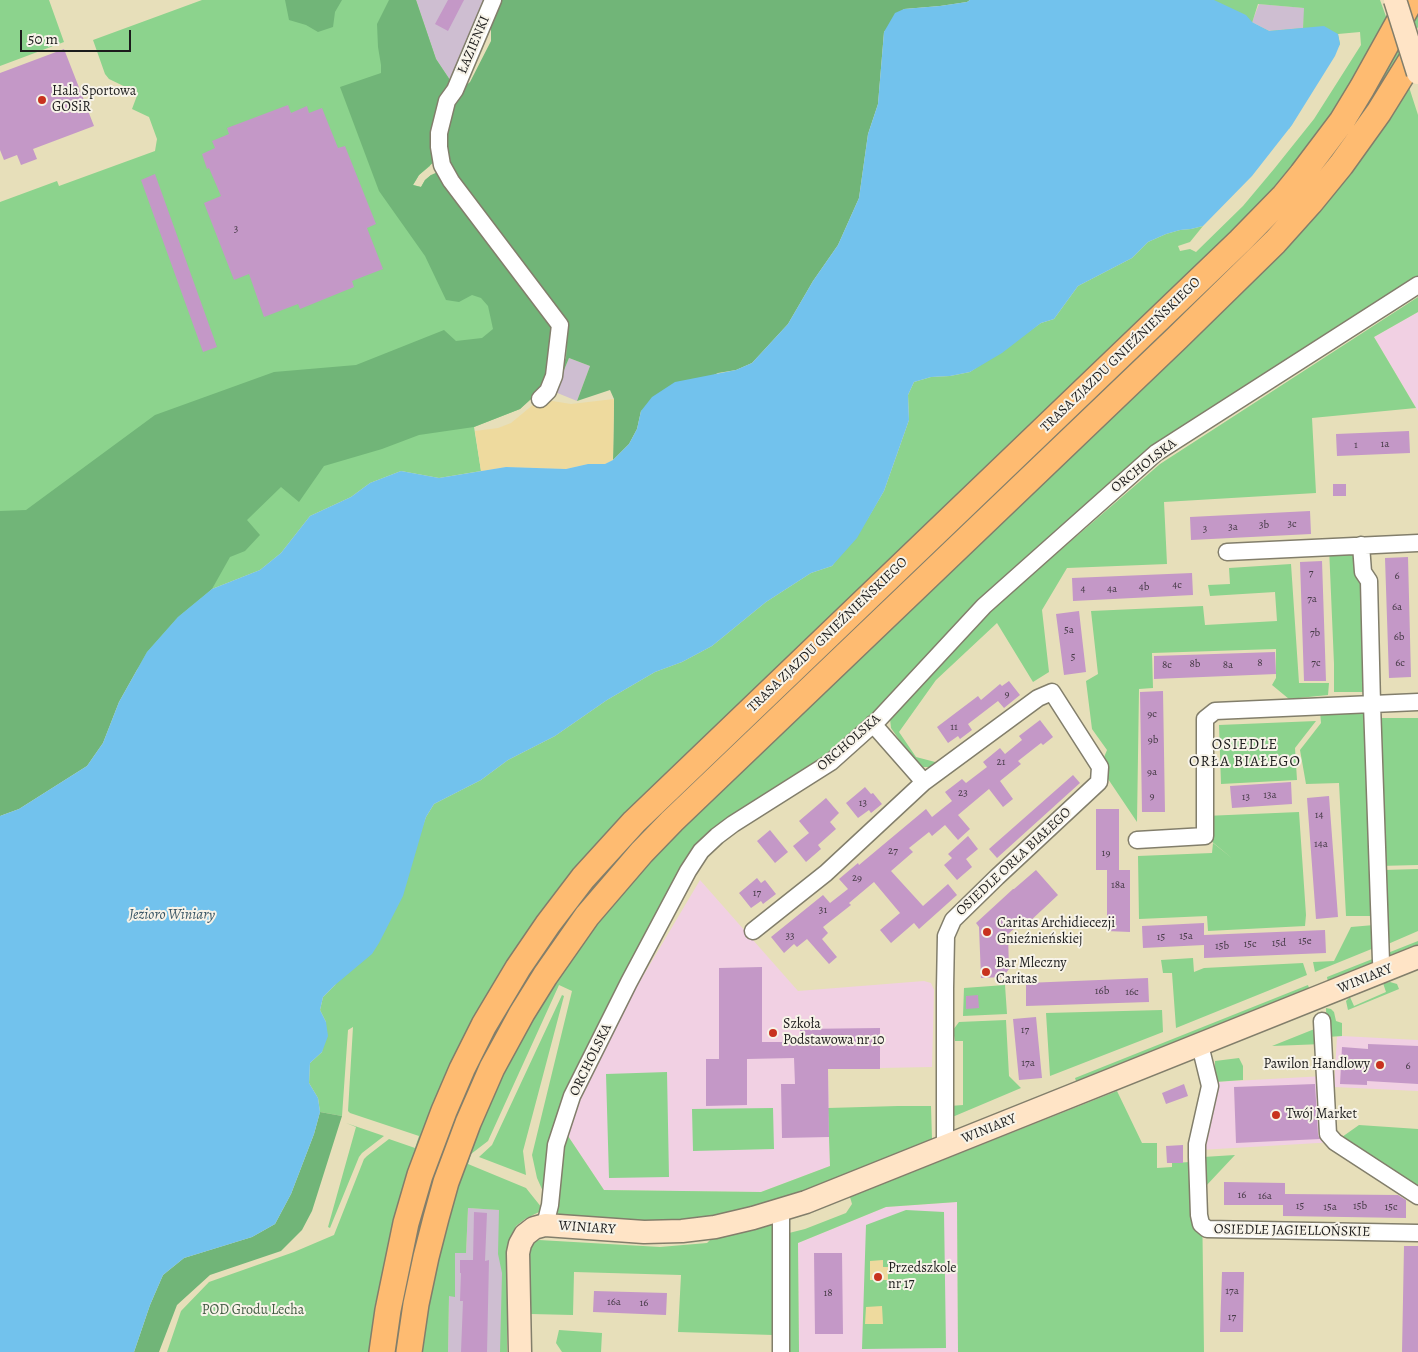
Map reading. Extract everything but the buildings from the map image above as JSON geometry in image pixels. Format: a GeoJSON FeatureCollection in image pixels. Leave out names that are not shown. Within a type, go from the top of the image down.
{"type":"FeatureCollection","features":[{"type":"Feature","properties":{"kind":"main road","name":"TRASA ZJAZDU GNIEŹNIEŃSKIEGO"},"geometry":{"type":"LineString","coordinates":[[382,1352],[388,1310],[406,1224],[423,1167],[444,1111],[462,1069],[498,1002],[522,961],[554,916],[584,878],[634,822],[1240,241],[1284,196],[1342,121],[1411,0]]}},
{"type":"Feature","properties":{"kind":"main road","name":"TRASA ZJAZDU GNIEŹNIEŃSKIEGO"},"geometry":{"type":"LineString","coordinates":[[409,1352],[416,1304],[436,1218],[448,1176],[468,1123],[488,1076],[509,1036],[545,976],[587,916],[642,852],[679,814],[1275,242],[1324,186],[1354,147],[1392,92],[1418,49]]}},
{"type":"Feature","properties":{"kind":"street","name":"ŁAZIENKI"},"geometry":{"type":"LineString","coordinates":[[494,0],[455,90],[447,101],[438,133],[439,147],[442,165],[451,181],[560,325],[554,376],[548,391],[540,399]]}},
{"type":"Feature","properties":{"kind":"street"},"geometry":{"type":"LineString","coordinates":[[1395,0],[1418,73]]}},
{"type":"Feature","properties":{"kind":"street","name":"ORCHOLSKA"},"geometry":{"type":"LineString","coordinates":[[545,1225],[550,1205],[556,1145],[572,1096],[634,974],[700,851],[733,824],[831,762],[873,724],[984,606],[1156,453],[1418,285]]}},
{"type":"Feature","properties":{"kind":"street"},"geometry":{"type":"LineString","coordinates":[[1227,552],[1365,551],[1418,543]]}},
{"type":"Feature","properties":{"kind":"street"},"geometry":{"type":"LineString","coordinates":[[1365,551],[1363,572],[1369,581],[1381,962],[1385,970]]}},
{"type":"Feature","properties":{"kind":"street","name":"OSIEDLE ORŁA BIAŁEGO"},"geometry":{"type":"LineString","coordinates":[[924,782],[1038,698],[1052,692],[1100,768],[1099,782],[952,920],[946,936],[945,1146]]}},
{"type":"Feature","properties":{"kind":"street"},"geometry":{"type":"LineString","coordinates":[[1137,840],[1205,836],[1205,719],[1215,711],[1418,702]]}},
{"type":"Feature","properties":{"kind":"street"},"geometry":{"type":"LineString","coordinates":[[753,932],[826,873],[924,782],[873,724]]}},
{"type":"Feature","properties":{"kind":"street","name":"WINIARY"},"geometry":{"type":"LineString","coordinates":[[545,1225],[644,1232],[682,1231],[715,1227],[781,1210],[806,1202],[1418,957]]}},
{"type":"Feature","properties":{"kind":"street"},"geometry":{"type":"LineString","coordinates":[[1322,1021],[1328,1134],[1335,1142],[1418,1196]]}},
{"type":"Feature","properties":{"kind":"street","name":"OSIEDLE JAGIELLOŃSKIE"},"geometry":{"type":"LineString","coordinates":[[1200,1045],[1210,1086],[1199,1135],[1197,1157],[1199,1216],[1201,1224],[1207,1229],[1418,1232]]}},
{"type":"Feature","properties":{"kind":"street"},"geometry":{"type":"LineString","coordinates":[[781,1210],[781,1352]]}},
{"type":"Feature","properties":{"kind":"street"},"geometry":{"type":"LineString","coordinates":[[520,1352],[518,1253],[525,1235],[534,1228],[545,1225]]}},
{"type":"Feature","properties":{"kind":"shaded area"},"geometry":{"type":"Polygon","coordinates":[[[416,0],[488,0],[450,80],[436,59],[416,0]]]}},
{"type":"Feature","properties":{"kind":"shaded area"},"geometry":{"type":"Polygon","coordinates":[[[1259,4],[1305,8],[1303,28],[1269,31],[1252,22],[1259,4]]]}},
{"type":"Feature","properties":{"kind":"shaded area"},"geometry":{"type":"Polygon","coordinates":[[[1418,312],[1418,411],[1374,337],[1418,312]]]}},
{"type":"Feature","properties":{"kind":"shaded area"},"geometry":{"type":"Polygon","coordinates":[[[569,358],[590,366],[577,401],[555,392],[569,358]]]}},
{"type":"Feature","properties":{"kind":"shaded area","name":"Szkoła Podstawowa nr 10"},"geometry":{"type":"Polygon","coordinates":[[[700,880],[798,991],[924,981],[931,983],[934,990],[932,1067],[828,1069],[830,1166],[761,1192],[604,1190],[566,1133],[580,1099],[630,998],[700,880]]]}},
{"type":"Feature","properties":{"kind":"shaded area","name":"Pawilon Handlowy"},"geometry":{"type":"Polygon","coordinates":[[[1337,1037],[1418,1040],[1418,1091],[1334,1087],[1337,1037]]]}},
{"type":"Feature","properties":{"kind":"shaded area"},"geometry":{"type":"Polygon","coordinates":[[[1325,1076],[1335,1142],[1200,1150],[1215,1082],[1325,1076]]]}},
{"type":"Feature","properties":{"kind":"shaded area","name":"Przedszkole nr 17"},"geometry":{"type":"Polygon","coordinates":[[[957,1202],[958,1352],[799,1352],[798,1243],[886,1207],[957,1202]]]}},
{"type":"Feature","properties":{"kind":"shaded area"},"geometry":{"type":"Polygon","coordinates":[[[468,1208],[504,1210],[506,1278],[504,1352],[448,1352],[449,1296],[455,1296],[455,1253],[466,1253],[468,1208]]]}},
{"type":"Feature","properties":{"kind":"green space"},"geometry":{"type":"Polygon","coordinates":[[[0,0],[49,0],[64,42],[0,66],[0,0]]]}},
{"type":"Feature","properties":{"kind":"green space"},"geometry":{"type":"Polygon","coordinates":[[[202,0],[416,0],[436,59],[450,80],[440,101],[430,166],[419,175],[413,185],[421,187],[431,175],[547,387],[542,383],[531,399],[520,409],[474,427],[481,471],[439,478],[401,471],[370,483],[351,497],[310,516],[281,553],[260,570],[212,589],[0,816],[0,202],[57,181],[59,186],[155,151],[157,139],[149,117],[132,109],[138,93],[109,79],[105,74],[93,40],[202,0]]]}},
{"type":"Feature","properties":{"kind":"green space"},"geometry":{"type":"Polygon","coordinates":[[[285,0],[342,0],[335,12],[333,27],[318,32],[306,25],[289,20],[285,0]]]}},
{"type":"Feature","properties":{"kind":"green space"},"geometry":{"type":"Polygon","coordinates":[[[389,0],[416,0],[436,59],[450,80],[440,101],[435,161],[419,175],[413,185],[421,187],[425,180],[440,171],[553,324],[547,387],[542,383],[531,399],[520,409],[474,427],[419,435],[382,449],[324,466],[299,502],[281,487],[247,520],[260,535],[245,551],[230,557],[212,589],[178,617],[147,652],[119,702],[103,743],[87,766],[19,809],[0,816],[0,511],[26,510],[155,415],[274,372],[356,365],[444,330],[456,341],[482,338],[493,329],[488,306],[481,298],[472,295],[459,302],[446,300],[425,256],[379,191],[340,87],[381,73],[377,24],[389,0]]]}},
{"type":"Feature","properties":{"kind":"green space"},"geometry":{"type":"Polygon","coordinates":[[[500,0],[970,0],[940,6],[904,9],[884,32],[878,104],[868,134],[859,198],[838,245],[813,281],[788,324],[752,363],[736,370],[718,373],[641,411],[637,429],[629,444],[613,460],[614,399],[610,390],[577,401],[590,366],[569,358],[554,392],[566,357],[567,335],[562,320],[450,170],[445,152],[446,123],[457,92],[470,82],[491,41],[491,17],[500,0]]]}},
{"type":"Feature","properties":{"kind":"green space","name":"POD Grodu Lecha"},"geometry":{"type":"Polygon","coordinates":[[[1204,0],[1380,0],[1388,22],[1353,87],[1293,172],[516,950],[488,993],[464,1039],[412,1165],[375,1305],[370,1352],[167,1352],[181,1311],[209,1282],[294,1252],[334,1235],[364,1159],[389,1139],[415,1148],[419,1136],[348,1111],[353,1027],[348,1030],[342,1116],[320,1112],[318,1098],[309,1083],[310,1063],[322,1052],[326,1022],[320,1010],[323,997],[335,985],[419,836],[426,817],[434,804],[481,780],[508,760],[555,736],[607,700],[655,672],[682,662],[712,646],[766,602],[811,573],[832,566],[868,518],[884,491],[909,420],[908,395],[914,382],[931,377],[970,372],[1041,323],[1054,319],[1078,286],[1132,258],[1148,242],[1166,234],[1203,226],[1190,242],[1178,246],[1180,251],[1190,249],[1196,252],[1243,206],[1314,119],[1361,45],[1360,32],[1338,34],[1340,44],[1289,129],[1204,0]],[[1258,4],[1252,23],[1269,31],[1303,28],[1304,8],[1258,4]]]}},
{"type":"Feature","properties":{"kind":"green space"},"geometry":{"type":"Polygon","coordinates":[[[1418,10],[1418,27],[1397,67],[1350,137],[1272,232],[1226,275],[1225,273],[1418,10]]]}},
{"type":"Feature","properties":{"kind":"green space"},"geometry":{"type":"Polygon","coordinates":[[[1409,87],[1418,115],[1418,277],[1170,435],[874,716],[828,757],[714,832],[568,1094],[545,1196],[537,1178],[532,1155],[572,991],[559,985],[488,1141],[471,1154],[468,1164],[526,1188],[542,1208],[539,1212],[516,1226],[509,1240],[507,1257],[507,1352],[500,1352],[502,1273],[498,1254],[499,1210],[468,1208],[466,1253],[455,1253],[455,1297],[449,1296],[448,1352],[420,1352],[441,1238],[463,1163],[516,1042],[571,955],[650,857],[829,685],[1093,437],[1253,280],[1409,87]]]}},
{"type":"Feature","properties":{"kind":"green space"},"geometry":{"type":"Polygon","coordinates":[[[1418,297],[1418,312],[1374,337],[1416,408],[1312,418],[1316,493],[1164,502],[1167,564],[1067,568],[1042,610],[1049,672],[1033,682],[997,623],[936,680],[899,732],[916,757],[939,763],[932,767],[923,767],[916,764],[891,728],[890,719],[989,612],[1160,464],[1418,297]]]}},
{"type":"Feature","properties":{"kind":"green space"},"geometry":{"type":"Polygon","coordinates":[[[1356,546],[1363,583],[1365,692],[1334,692],[1329,547],[1356,546]]]}},
{"type":"Feature","properties":{"kind":"green space"},"geometry":{"type":"Polygon","coordinates":[[[1291,564],[1299,683],[1329,683],[1328,695],[1289,699],[1272,685],[1276,678],[1276,649],[1152,653],[1153,688],[1139,689],[1137,822],[1100,767],[1107,750],[1092,729],[1086,681],[1098,674],[1091,611],[1203,606],[1205,625],[1277,621],[1275,592],[1210,596],[1208,585],[1230,584],[1229,568],[1291,564]]]}},
{"type":"Feature","properties":{"kind":"green space"},"geometry":{"type":"Polygon","coordinates":[[[1364,707],[1374,916],[1346,916],[1339,783],[1306,784],[1300,750],[1321,723],[1320,711],[1364,707]]]}},
{"type":"Feature","properties":{"kind":"green space"},"geometry":{"type":"Polygon","coordinates":[[[1372,718],[1418,718],[1418,865],[1378,866],[1372,718]]]}},
{"type":"Feature","properties":{"kind":"green space"},"geometry":{"type":"Polygon","coordinates":[[[1316,721],[1295,748],[1297,780],[1221,784],[1219,725],[1316,721]]]}},
{"type":"Feature","properties":{"kind":"green space"},"geometry":{"type":"Polygon","coordinates":[[[1299,812],[1306,915],[1305,926],[1208,931],[1207,916],[1139,919],[1138,856],[1212,853],[1213,843],[1233,859],[1205,836],[1205,816],[1299,812]]]}},
{"type":"Feature","properties":{"kind":"green space"},"geometry":{"type":"Polygon","coordinates":[[[1418,869],[1418,931],[1388,944],[1384,870],[1418,869]]]}},
{"type":"Feature","properties":{"kind":"green space"},"geometry":{"type":"Polygon","coordinates":[[[1374,925],[1374,948],[1315,972],[1313,962],[1334,961],[1351,927],[1374,925]]]}},
{"type":"Feature","properties":{"kind":"green space"},"geometry":{"type":"Polygon","coordinates":[[[1418,941],[1418,946],[1328,983],[1327,977],[1418,941]]]}},
{"type":"Feature","properties":{"kind":"green space"},"geometry":{"type":"Polygon","coordinates":[[[1193,958],[1194,972],[1204,968],[1303,963],[1307,975],[1176,1028],[1172,973],[1163,973],[1161,960],[1193,958]]]}},
{"type":"Feature","properties":{"kind":"green space"},"geometry":{"type":"Polygon","coordinates":[[[1383,983],[1397,984],[1399,989],[1348,1010],[1346,1001],[1350,997],[1354,1006],[1386,992],[1383,983]]]}},
{"type":"Feature","properties":{"kind":"green space"},"geometry":{"type":"Polygon","coordinates":[[[1005,985],[1007,1014],[963,1016],[964,988],[1005,985]]]}},
{"type":"Feature","properties":{"kind":"green space"},"geometry":{"type":"Polygon","coordinates":[[[1308,985],[1310,991],[1077,1084],[1075,1078],[1308,985]]]}},
{"type":"Feature","properties":{"kind":"green space"},"geometry":{"type":"Polygon","coordinates":[[[562,995],[564,996],[523,1151],[526,1175],[479,1157],[492,1145],[562,995]]]}},
{"type":"Feature","properties":{"kind":"green space"},"geometry":{"type":"Polygon","coordinates":[[[1326,1008],[1331,1009],[1334,1012],[1336,1021],[1342,1023],[1342,1036],[1327,1037],[1326,1008]]]}},
{"type":"Feature","properties":{"kind":"green space"},"geometry":{"type":"Polygon","coordinates":[[[1162,1010],[1163,1032],[1050,1076],[1046,1013],[1162,1010]]]}},
{"type":"Feature","properties":{"kind":"green space"},"geometry":{"type":"Polygon","coordinates":[[[1006,1020],[1009,1076],[1021,1088],[950,1118],[950,1106],[963,1105],[963,1041],[955,1041],[953,1030],[959,1022],[1006,1020]]]}},
{"type":"Feature","properties":{"kind":"green space"},"geometry":{"type":"Polygon","coordinates":[[[1322,1026],[1323,1044],[1272,1046],[1322,1026]]]}},
{"type":"Feature","properties":{"kind":"green space"},"geometry":{"type":"Polygon","coordinates":[[[1239,1058],[1243,1066],[1243,1080],[1215,1082],[1215,1061],[1239,1058]]]}},
{"type":"Feature","properties":{"kind":"green space"},"geometry":{"type":"Polygon","coordinates":[[[667,1072],[669,1177],[609,1178],[606,1074],[667,1072]]]}},
{"type":"Feature","properties":{"kind":"green space"},"geometry":{"type":"Polygon","coordinates":[[[1117,1091],[1142,1143],[1157,1143],[1157,1168],[1172,1167],[1172,1163],[1191,1162],[1202,1197],[1204,1352],[958,1352],[957,1202],[886,1207],[798,1243],[799,1352],[788,1352],[789,1233],[805,1229],[846,1213],[852,1204],[850,1197],[1117,1091]]]}},
{"type":"Feature","properties":{"kind":"green space"},"geometry":{"type":"Polygon","coordinates":[[[931,1106],[932,1139],[805,1191],[738,1214],[696,1221],[650,1222],[562,1217],[557,1213],[555,1202],[566,1133],[604,1190],[761,1192],[830,1166],[828,1108],[931,1106]]]}},
{"type":"Feature","properties":{"kind":"green space"},"geometry":{"type":"Polygon","coordinates":[[[773,1108],[774,1149],[693,1151],[692,1109],[773,1108]]]}},
{"type":"Feature","properties":{"kind":"green space"},"geometry":{"type":"Polygon","coordinates":[[[320,1112],[342,1116],[312,1211],[302,1230],[281,1251],[210,1275],[177,1305],[159,1352],[134,1352],[150,1305],[163,1275],[184,1258],[252,1237],[275,1224],[291,1194],[314,1134],[320,1112]]]}},
{"type":"Feature","properties":{"kind":"green space"},"geometry":{"type":"Polygon","coordinates":[[[346,1123],[384,1136],[359,1157],[330,1228],[328,1227],[356,1127],[346,1123]]]}},
{"type":"Feature","properties":{"kind":"green space"},"geometry":{"type":"Polygon","coordinates":[[[1359,1125],[1418,1129],[1418,1191],[1346,1145],[1342,1137],[1359,1125]]]}},
{"type":"Feature","properties":{"kind":"green space"},"geometry":{"type":"Polygon","coordinates":[[[1235,1155],[1205,1187],[1203,1157],[1235,1155]]]}},
{"type":"Feature","properties":{"kind":"green space"},"geometry":{"type":"Polygon","coordinates":[[[906,1210],[944,1212],[946,1348],[862,1349],[866,1225],[906,1210]]]}},
{"type":"Feature","properties":{"kind":"green space"},"geometry":{"type":"Polygon","coordinates":[[[768,1224],[775,1225],[773,1335],[678,1332],[681,1275],[574,1272],[573,1315],[531,1314],[527,1304],[527,1257],[532,1243],[539,1240],[660,1247],[707,1243],[712,1238],[768,1224]]]}},
{"type":"Feature","properties":{"kind":"green space"},"geometry":{"type":"Polygon","coordinates":[[[559,1330],[602,1333],[601,1352],[562,1352],[556,1343],[559,1330]]]}},
{"type":"Feature","properties":{"kind":"sand"},"geometry":{"type":"Polygon","coordinates":[[[540,399],[571,404],[614,399],[613,460],[605,464],[588,464],[566,469],[506,467],[481,471],[475,431],[498,428],[511,423],[540,399]]]}},
{"type":"Feature","properties":{"kind":"sand"},"geometry":{"type":"Polygon","coordinates":[[[883,1260],[883,1267],[888,1267],[888,1280],[870,1280],[870,1261],[883,1260]]]}},
{"type":"Feature","properties":{"kind":"sand"},"geometry":{"type":"Polygon","coordinates":[[[882,1306],[883,1324],[865,1324],[866,1307],[882,1306]]]}},
{"type":"Feature","properties":{"kind":"water","name":"Jezioro Winiary"},"geometry":{"type":"Polygon","coordinates":[[[970,0],[1214,0],[1246,15],[1252,22],[1269,31],[1324,26],[1338,34],[1340,44],[1335,56],[1292,125],[1252,176],[1203,226],[1166,234],[1148,242],[1132,258],[1078,286],[1054,319],[1041,323],[1002,353],[970,372],[931,377],[914,382],[908,395],[909,420],[884,491],[857,538],[832,566],[811,573],[766,602],[712,646],[682,662],[655,672],[607,700],[555,736],[508,760],[481,780],[434,804],[426,817],[403,896],[379,943],[372,954],[323,997],[320,1010],[326,1022],[328,1036],[322,1052],[310,1063],[309,1083],[318,1098],[320,1112],[314,1134],[291,1194],[275,1224],[252,1237],[184,1258],[163,1275],[150,1305],[134,1352],[0,1352],[0,816],[19,809],[87,766],[103,743],[119,702],[147,652],[178,617],[212,589],[260,570],[281,553],[310,516],[351,497],[370,483],[401,471],[439,478],[506,467],[566,469],[588,464],[605,464],[613,460],[629,444],[637,429],[641,411],[652,397],[675,382],[736,370],[752,363],[788,324],[813,281],[838,245],[859,198],[868,134],[878,104],[884,32],[895,13],[904,9],[940,6],[970,0]]]}},
{"type":"Feature","properties":{"kind":"place","name":"Hala Sportowa GOSiR"},"geometry":{"type":"Point","coordinates":[42,100]}},
{"type":"Feature","properties":{"kind":"place","name":"Caritas Archidiecezji Gnieźnieńskiej"},"geometry":{"type":"Point","coordinates":[987,932]}},
{"type":"Feature","properties":{"kind":"place","name":"Bar Mleczny Caritas"},"geometry":{"type":"Point","coordinates":[986,972]}},
{"type":"Feature","properties":{"kind":"place","name":"Szkoła Podstawowa nr 10"},"geometry":{"type":"Point","coordinates":[773,1033]}},
{"type":"Feature","properties":{"kind":"place","name":"Pawilon Handlowy"},"geometry":{"type":"Point","coordinates":[1380,1065]}},
{"type":"Feature","properties":{"kind":"place","name":"Twój Market"},"geometry":{"type":"Point","coordinates":[1276,1115]}},
{"type":"Feature","properties":{"kind":"place","name":"Przedszkole nr 17"},"geometry":{"type":"Point","coordinates":[878,1277]}},
{"type":"Feature","properties":{"kind":"district","name":"OSIEDLE ORŁA BIAŁEGO"},"geometry":{"type":"Point","coordinates":[1245,754]}}]}
